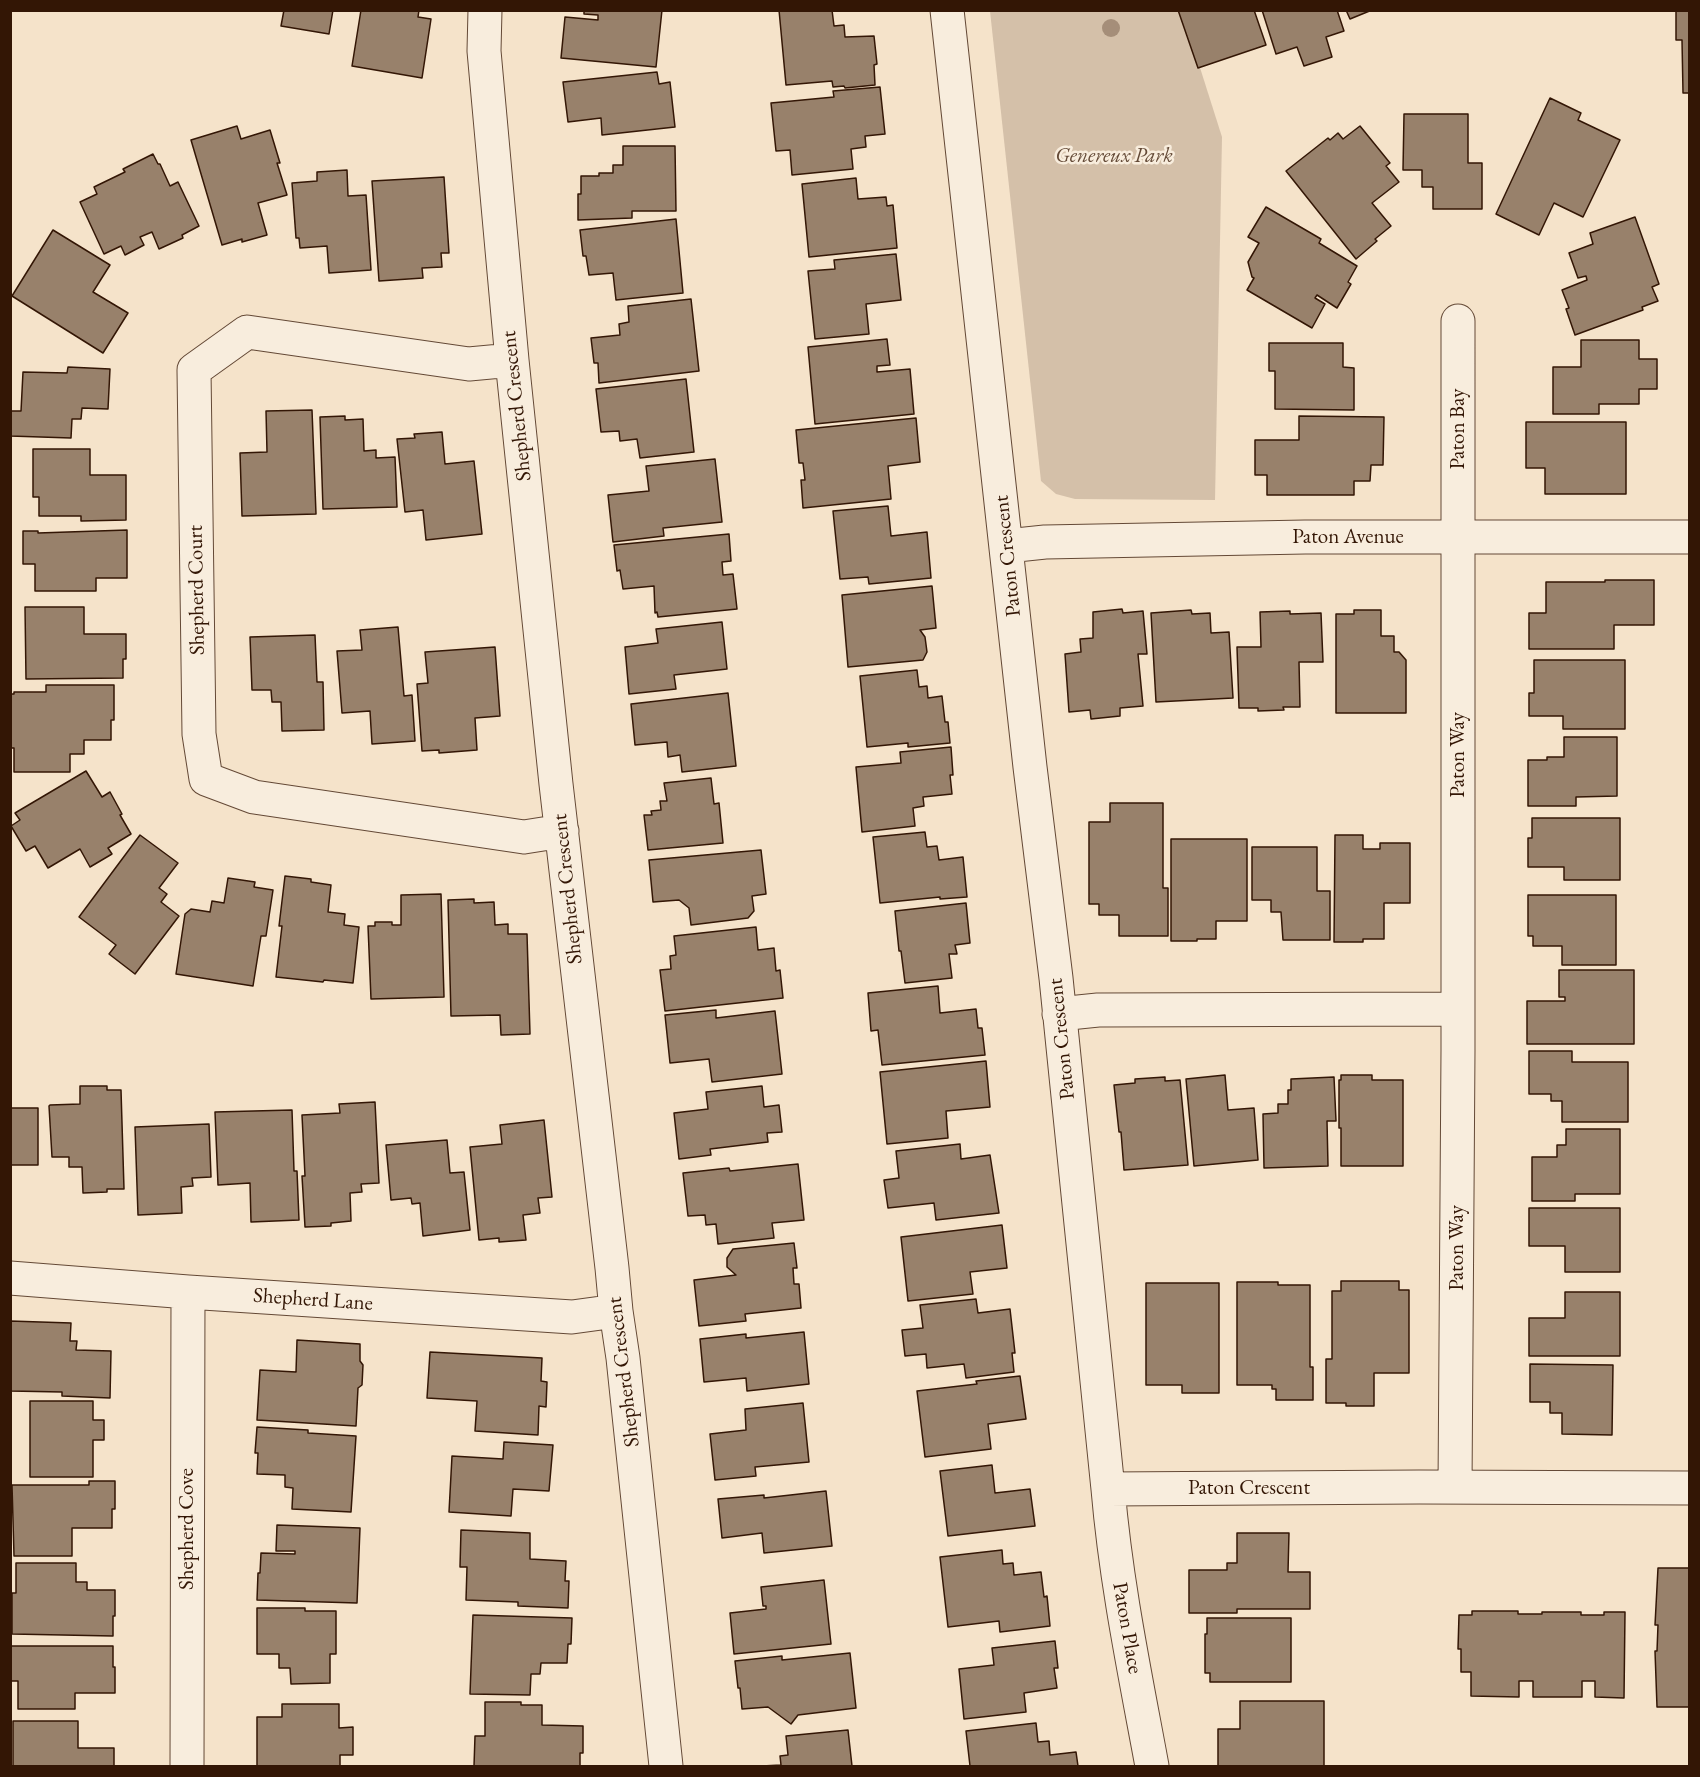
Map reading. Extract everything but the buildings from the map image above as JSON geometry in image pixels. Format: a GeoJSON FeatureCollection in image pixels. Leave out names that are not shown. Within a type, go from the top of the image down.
{"type":"FeatureCollection","features":[{"type":"Feature","properties":{"kind":"street","name":"Shepherd Crescent"},"geometry":{"type":"LineString","coordinates":[[485,10],[484,51],[512,360],[666,1767]]}},
{"type":"Feature","properties":{"kind":"street","name":"Paton Crescent"},"geometry":{"type":"LineString","coordinates":[[947,10],[1059,1014],[1108,1490],[1455,1486],[1689,1488]]}},
{"type":"Feature","properties":{"kind":"street","name":"Paton Bay"},"geometry":{"type":"LineString","coordinates":[[1458,321],[1458,537]]}},
{"type":"Feature","properties":{"kind":"street","name":"Shepherd Court"},"geometry":{"type":"LineString","coordinates":[[512,360],[469,364],[247,332],[194,370],[199,734],[206,779],[254,797],[524,837],[562,831]]}},
{"type":"Feature","properties":{"kind":"street","name":"Paton Avenue"},"geometry":{"type":"LineString","coordinates":[[1007,546],[1057,542],[1458,537],[1689,537]]}},
{"type":"Feature","properties":{"kind":"street","name":"Paton Way"},"geometry":{"type":"LineString","coordinates":[[1455,1486],[1458,537]]}},
{"type":"Feature","properties":{"kind":"street"},"geometry":{"type":"LineString","coordinates":[[1059,1014],[1098,1010],[1458,1009]]}},
{"type":"Feature","properties":{"kind":"street","name":"Shepherd Lane"},"geometry":{"type":"LineString","coordinates":[[10,1278],[572,1317],[616,1311]]}},
{"type":"Feature","properties":{"kind":"street","name":"Shepherd Cove"},"geometry":{"type":"LineString","coordinates":[[187,1767],[188,1292]]}},
{"type":"Feature","properties":{"kind":"street","name":"Paton Place"},"geometry":{"type":"LineString","coordinates":[[1108,1490],[1111,1530],[1125,1622],[1152,1767]]}},
{"type":"Feature","properties":{"kind":"green space","name":"Genereux Park"},"geometry":{"type":"Polygon","coordinates":[[[990,11],[1182,11],[1222,137],[1215,500],[1075,499],[1056,494],[1041,481],[990,11]]]}}]}
